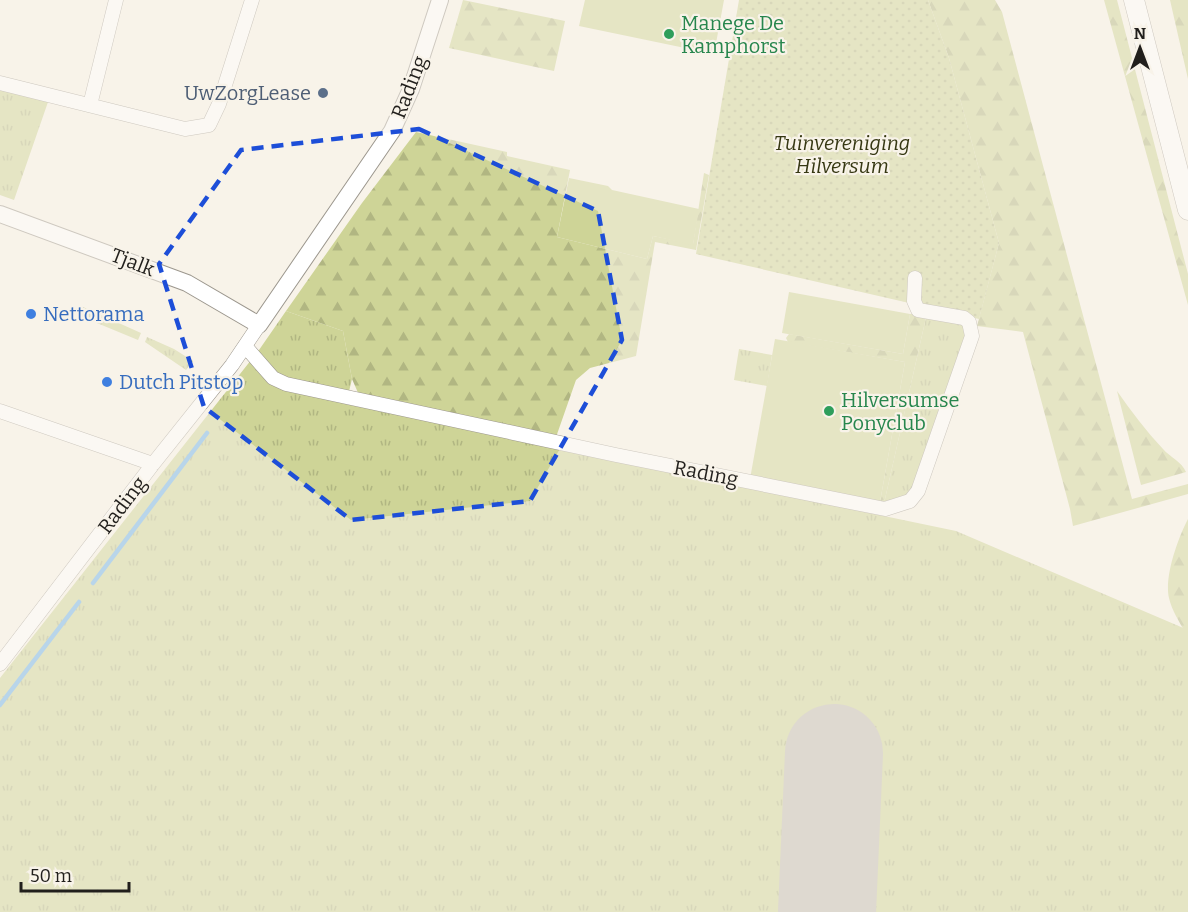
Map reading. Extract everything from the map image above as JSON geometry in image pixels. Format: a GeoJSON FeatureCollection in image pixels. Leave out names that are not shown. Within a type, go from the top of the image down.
{"type":"FeatureCollection","features":[{"type":"Feature","properties":{"kind":"main road"},"geometry":{"type":"LineString","coordinates":[[1134,0],[1188,210]]}},
{"type":"Feature","properties":{"kind":"street"},"geometry":{"type":"LineString","coordinates":[[90,105],[116,0]]}},
{"type":"Feature","properties":{"kind":"street"},"geometry":{"type":"LineString","coordinates":[[0,83],[185,129],[209,125],[219,104],[252,0]]}},
{"type":"Feature","properties":{"kind":"street","name":"Rading"},"geometry":{"type":"LineString","coordinates":[[0,664],[232,365],[392,131],[411,89],[440,0]]}},
{"type":"Feature","properties":{"kind":"street","name":"Tjalk"},"geometry":{"type":"LineString","coordinates":[[0,214],[187,283],[259,325]]}},
{"type":"Feature","properties":{"kind":"street","name":"Rading"},"geometry":{"type":"LineString","coordinates":[[245,346],[273,378],[286,384],[616,455],[885,509],[898,507],[910,501],[918,491],[972,336],[969,322],[964,318],[918,310],[914,301],[915,278]]}},
{"type":"Feature","properties":{"kind":"street"},"geometry":{"type":"LineString","coordinates":[[0,411],[153,464]]}},
{"type":"Feature","properties":{"kind":"highlighted area"},"geometry":{"type":"Polygon","coordinates":[[[419,129],[598,211],[622,340],[530,501],[351,520],[204,407],[159,264],[241,150],[419,129]]]}},
{"type":"Feature","properties":{"kind":"green space"},"geometry":{"type":"Polygon","coordinates":[[[463,0],[565,21],[554,71],[449,48],[463,0]]]}},
{"type":"Feature","properties":{"kind":"green space","name":"Manege De Kamphorst"},"geometry":{"type":"Polygon","coordinates":[[[585,0],[724,0],[714,54],[579,26],[585,0]]]}},
{"type":"Feature","properties":{"kind":"green space","name":"Tuinvereniging Hilversum"},"geometry":{"type":"Polygon","coordinates":[[[739,0],[928,0],[949,58],[999,243],[979,319],[696,254],[739,0]]]}},
{"type":"Feature","properties":{"kind":"green space"},"geometry":{"type":"Polygon","coordinates":[[[928,0],[995,0],[1002,12],[1132,499],[1188,484],[1188,494],[1073,526],[1023,332],[977,326],[999,243],[949,58],[928,0]]]}},
{"type":"Feature","properties":{"kind":"green space"},"geometry":{"type":"Polygon","coordinates":[[[1104,0],[1117,0],[1188,274],[1188,305],[1104,0]]]}},
{"type":"Feature","properties":{"kind":"green space"},"geometry":{"type":"Polygon","coordinates":[[[1170,0],[1188,0],[1188,79],[1170,0]]]}},
{"type":"Feature","properties":{"kind":"green space"},"geometry":{"type":"Polygon","coordinates":[[[0,90],[48,102],[14,200],[0,195],[0,90]]]}},
{"type":"Feature","properties":{"kind":"green space"},"geometry":{"type":"Polygon","coordinates":[[[416,132],[507,152],[507,156],[570,170],[557,237],[647,259],[653,236],[693,244],[704,173],[709,175],[696,250],[655,242],[636,356],[590,368],[576,380],[555,440],[359,395],[352,379],[343,331],[286,311],[362,203],[416,132]]]}},
{"type":"Feature","properties":{"kind":"green space"},"geometry":{"type":"Polygon","coordinates":[[[569,178],[699,209],[693,245],[653,236],[647,259],[557,237],[569,178]]]}},
{"type":"Feature","properties":{"kind":"green space","name":"Hilversumse Ponyclub"},"geometry":{"type":"Polygon","coordinates":[[[789,292],[910,314],[903,354],[782,333],[789,292]]]}},
{"type":"Feature","properties":{"kind":"green space"},"geometry":{"type":"Polygon","coordinates":[[[83,307],[141,333],[138,340],[80,316],[83,307]]]}},
{"type":"Feature","properties":{"kind":"green space"},"geometry":{"type":"Polygon","coordinates":[[[286,311],[343,331],[352,379],[346,404],[956,531],[1188,630],[1188,912],[0,912],[0,678],[259,350],[286,311]]]}},
{"type":"Feature","properties":{"kind":"green space"},"geometry":{"type":"Polygon","coordinates":[[[927,313],[965,326],[967,337],[913,490],[896,503],[879,502],[885,499],[927,313]]]}},
{"type":"Feature","properties":{"kind":"green space"},"geometry":{"type":"Polygon","coordinates":[[[927,313],[885,499],[880,502],[905,362],[788,342],[786,338],[789,334],[903,354],[910,314],[927,313]]]}},
{"type":"Feature","properties":{"kind":"green space"},"geometry":{"type":"Polygon","coordinates":[[[147,337],[174,349],[193,361],[186,370],[145,342],[147,337]]]}},
{"type":"Feature","properties":{"kind":"green space","name":"Hilversumse Ponyclub"},"geometry":{"type":"Polygon","coordinates":[[[775,339],[905,362],[880,502],[750,479],[775,339]]]}},
{"type":"Feature","properties":{"kind":"green space"},"geometry":{"type":"Polygon","coordinates":[[[739,349],[772,355],[767,386],[734,380],[739,349]]]}},
{"type":"Feature","properties":{"kind":"green space"},"geometry":{"type":"Polygon","coordinates":[[[1117,391],[1151,435],[1182,465],[1186,472],[1141,485],[1117,391]]]}},
{"type":"Feature","properties":{"kind":"green space"},"geometry":{"type":"Polygon","coordinates":[[[1188,519],[1188,634],[1174,612],[1169,598],[1168,579],[1180,536],[1188,519]]]}},
{"type":"Feature","properties":{"kind":"waterway"},"geometry":{"type":"LineString","coordinates":[[93,583],[207,433]]}},
{"type":"Feature","properties":{"kind":"waterway"},"geometry":{"type":"LineString","coordinates":[[0,705],[79,602]]}},
{"type":"Feature","properties":{"kind":"runway"},"geometry":{"type":"LineString","coordinates":[[827,912],[834,753]]}},
{"type":"Feature","properties":{"kind":"place","name":"Manege De Kamphorst"},"geometry":{"type":"Point","coordinates":[669,34]}},
{"type":"Feature","properties":{"kind":"place","name":"UwZorgLease"},"geometry":{"type":"Point","coordinates":[323,93]}},
{"type":"Feature","properties":{"kind":"place","name":"Nettorama"},"geometry":{"type":"Point","coordinates":[31,314]}},
{"type":"Feature","properties":{"kind":"place","name":"Dutch Pitstop"},"geometry":{"type":"Point","coordinates":[107,382]}},
{"type":"Feature","properties":{"kind":"place","name":"Hilversumse Ponyclub"},"geometry":{"type":"Point","coordinates":[829,411]}}]}
